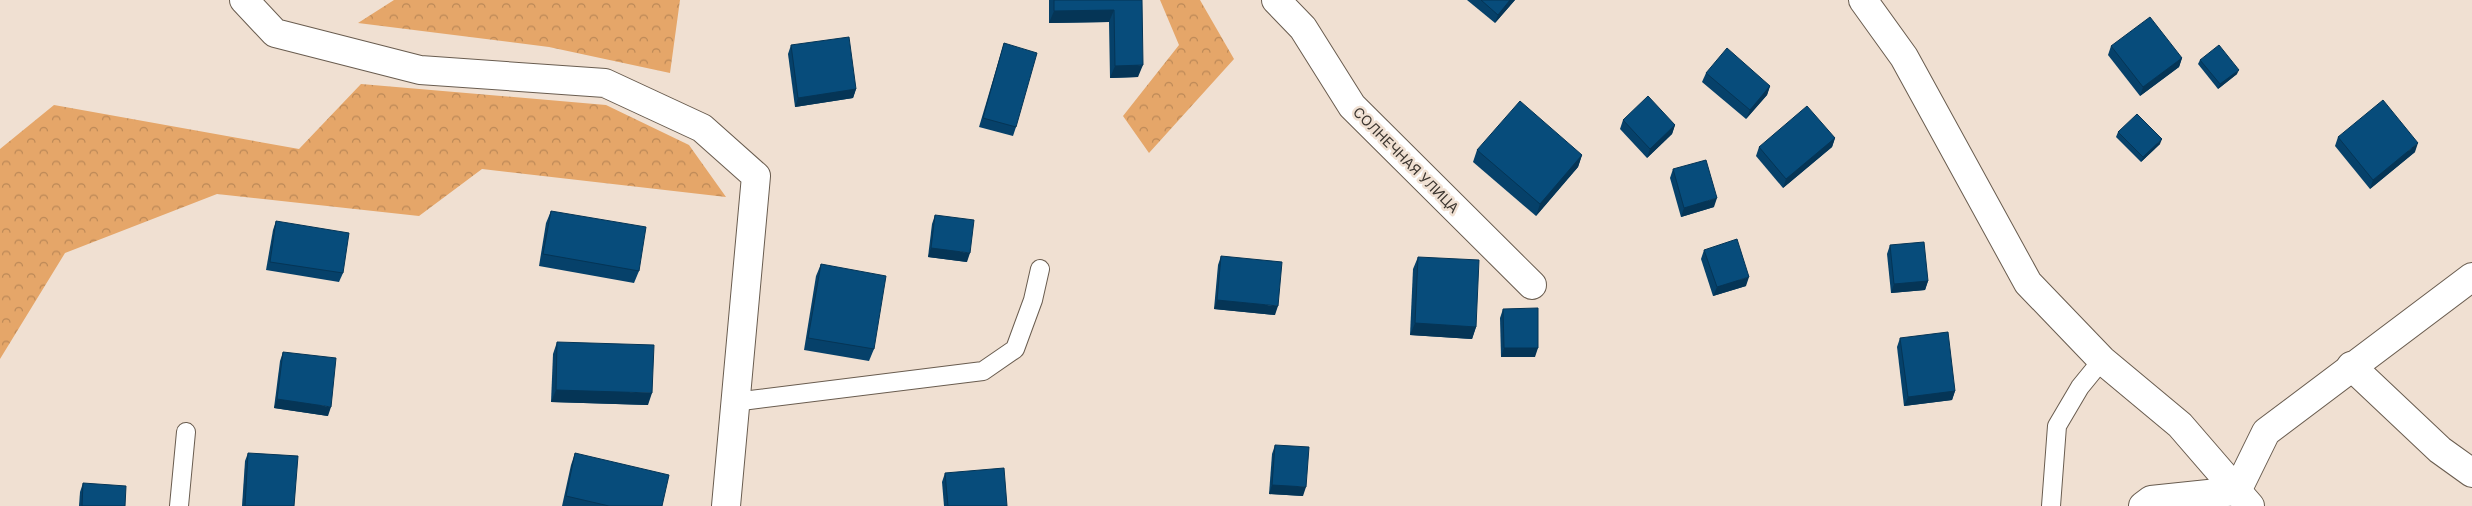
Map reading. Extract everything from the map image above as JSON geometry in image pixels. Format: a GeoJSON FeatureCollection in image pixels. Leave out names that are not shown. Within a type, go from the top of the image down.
{"type":"FeatureCollection","features":[{"type":"Feature","properties":{"kind":"street"},"geometry":{"type":"LineString","coordinates":[[244,0],[275,33],[420,70],[605,83],[702,128],[756,176],[726,506]]}},
{"type":"Feature","properties":{"kind":"street","name":"СОЛНЕЧНАЯ УЛИЦА"},"geometry":{"type":"LineString","coordinates":[[1276,0],[1303,28],[1352,106],[1532,285]]}},
{"type":"Feature","properties":{"kind":"street"},"geometry":{"type":"LineString","coordinates":[[1863,0],[1904,57],[2028,283],[2102,360],[2180,425],[2244,499]]}},
{"type":"Feature","properties":{"kind":"street"},"geometry":{"type":"LineString","coordinates":[[2244,499],[2266,432],[2351,366],[2472,277]]}},
{"type":"Feature","properties":{"kind":"street"},"geometry":{"type":"LineString","coordinates":[[2351,366],[2440,450],[2472,473]]}},
{"type":"Feature","properties":{"kind":"street"},"geometry":{"type":"LineString","coordinates":[[2143,506],[2151,500],[2244,499]]}},
{"type":"Feature","properties":{"kind":"lane"},"geometry":{"type":"LineString","coordinates":[[734,402],[983,371],[1015,349],[1033,300],[1040,270]]}},
{"type":"Feature","properties":{"kind":"lane"},"geometry":{"type":"LineString","coordinates":[[2051,506],[2057,426],[2080,387],[2102,360]]}},
{"type":"Feature","properties":{"kind":"lane"},"geometry":{"type":"LineString","coordinates":[[179,506],[186,432]]}},
{"type":"Feature","properties":{"kind":"green space"},"geometry":{"type":"Polygon","coordinates":[[[394,0],[680,0],[670,73],[549,47],[358,23],[394,0]]]}},
{"type":"Feature","properties":{"kind":"green space"},"geometry":{"type":"Polygon","coordinates":[[[1160,0],[1200,0],[1234,59],[1149,153],[1123,116],[1179,45],[1160,0]]]}},
{"type":"Feature","properties":{"kind":"green space"},"geometry":{"type":"Polygon","coordinates":[[[361,84],[606,105],[689,145],[726,197],[482,169],[419,216],[217,194],[65,253],[0,359],[0,149],[54,105],[299,149],[361,84]]]}},
{"type":"Feature","properties":{"kind":"building"},"geometry":{"type":"Polygon","coordinates":[[[1054,0],[1142,0],[1143,65],[1115,66],[1114,10],[1054,11],[1054,0]]]}},
{"type":"Feature","properties":{"kind":"building"},"geometry":{"type":"Polygon","coordinates":[[[1481,0],[1510,0],[1498,15],[1481,0]]]}},
{"type":"Feature","properties":{"kind":"building"},"geometry":{"type":"Polygon","coordinates":[[[2150,17],[2182,58],[2143,87],[2111,46],[2150,17]]]}},
{"type":"Feature","properties":{"kind":"building"},"geometry":{"type":"Polygon","coordinates":[[[849,37],[856,89],[798,98],[791,45],[849,37]]]}},
{"type":"Feature","properties":{"kind":"building"},"geometry":{"type":"Polygon","coordinates":[[[1004,43],[1037,53],[1016,127],[983,118],[1004,43]]]}},
{"type":"Feature","properties":{"kind":"building"},"geometry":{"type":"Polygon","coordinates":[[[2219,45],[2239,70],[2220,84],[2200,60],[2219,45]]]}},
{"type":"Feature","properties":{"kind":"building"},"geometry":{"type":"Polygon","coordinates":[[[1727,48],[1770,86],[1750,110],[1706,73],[1727,48]]]}},
{"type":"Feature","properties":{"kind":"building"},"geometry":{"type":"Polygon","coordinates":[[[1648,96],[1675,125],[1650,149],[1623,120],[1648,96]]]}},
{"type":"Feature","properties":{"kind":"building"},"geometry":{"type":"Polygon","coordinates":[[[2383,100],[2418,143],[2373,180],[2338,137],[2383,100]]]}},
{"type":"Feature","properties":{"kind":"building"},"geometry":{"type":"Polygon","coordinates":[[[1520,101],[1582,155],[1540,204],[1477,150],[1520,101]]]}},
{"type":"Feature","properties":{"kind":"building"},"geometry":{"type":"Polygon","coordinates":[[[1807,106],[1835,138],[1786,179],[1759,147],[1807,106]]]}},
{"type":"Feature","properties":{"kind":"building"},"geometry":{"type":"Polygon","coordinates":[[[2137,114],[2162,139],[2143,157],[2118,132],[2137,114]]]}},
{"type":"Feature","properties":{"kind":"building"},"geometry":{"type":"Polygon","coordinates":[[[1706,160],[1717,198],[1684,208],[1673,169],[1706,160]]]}},
{"type":"Feature","properties":{"kind":"building"},"geometry":{"type":"Polygon","coordinates":[[[551,211],[646,227],[639,271],[543,254],[551,211]]]}},
{"type":"Feature","properties":{"kind":"building"},"geometry":{"type":"Polygon","coordinates":[[[935,215],[974,220],[970,253],[931,248],[935,215]]]}},
{"type":"Feature","properties":{"kind":"building"},"geometry":{"type":"Polygon","coordinates":[[[276,221],[349,233],[343,273],[270,262],[276,221]]]}},
{"type":"Feature","properties":{"kind":"building"},"geometry":{"type":"Polygon","coordinates":[[[1737,239],[1749,277],[1717,287],[1704,250],[1737,239]]]}},
{"type":"Feature","properties":{"kind":"building"},"geometry":{"type":"Polygon","coordinates":[[[1924,242],[1928,281],[1894,284],[1890,245],[1924,242]]]}},
{"type":"Feature","properties":{"kind":"building"},"geometry":{"type":"Polygon","coordinates":[[[1221,256],[1282,262],[1278,306],[1217,300],[1221,256]]]}},
{"type":"Feature","properties":{"kind":"building"},"geometry":{"type":"Polygon","coordinates":[[[1418,257],[1479,260],[1476,327],[1415,323],[1418,257]]]}},
{"type":"Feature","properties":{"kind":"building"},"geometry":{"type":"Polygon","coordinates":[[[821,264],[886,276],[874,349],[808,338],[821,264]]]}},
{"type":"Feature","properties":{"kind":"building"},"geometry":{"type":"Polygon","coordinates":[[[1538,308],[1538,348],[1504,348],[1503,309],[1538,308]]]}},
{"type":"Feature","properties":{"kind":"building"},"geometry":{"type":"Polygon","coordinates":[[[1948,332],[1955,391],[1908,397],[1900,338],[1948,332]]]}},
{"type":"Feature","properties":{"kind":"building"},"geometry":{"type":"Polygon","coordinates":[[[557,342],[654,345],[652,393],[556,390],[557,342]]]}},
{"type":"Feature","properties":{"kind":"building"},"geometry":{"type":"Polygon","coordinates":[[[283,352],[336,358],[331,407],[277,399],[283,352]]]}},
{"type":"Feature","properties":{"kind":"building"},"geometry":{"type":"Polygon","coordinates":[[[1275,445],[1309,447],[1306,487],[1272,485],[1275,445]]]}},
{"type":"Feature","properties":{"kind":"building"},"geometry":{"type":"Polygon","coordinates":[[[248,453],[298,456],[294,506],[245,506],[248,453]]]}},
{"type":"Feature","properties":{"kind":"building"},"geometry":{"type":"Polygon","coordinates":[[[575,453],[669,475],[662,506],[609,506],[566,496],[575,453]]]}},
{"type":"Feature","properties":{"kind":"building"},"geometry":{"type":"Polygon","coordinates":[[[1004,468],[1007,506],[948,506],[945,473],[1004,468]]]}},
{"type":"Feature","properties":{"kind":"building"},"geometry":{"type":"Polygon","coordinates":[[[83,483],[126,486],[125,506],[82,506],[83,483]]]}}]}
